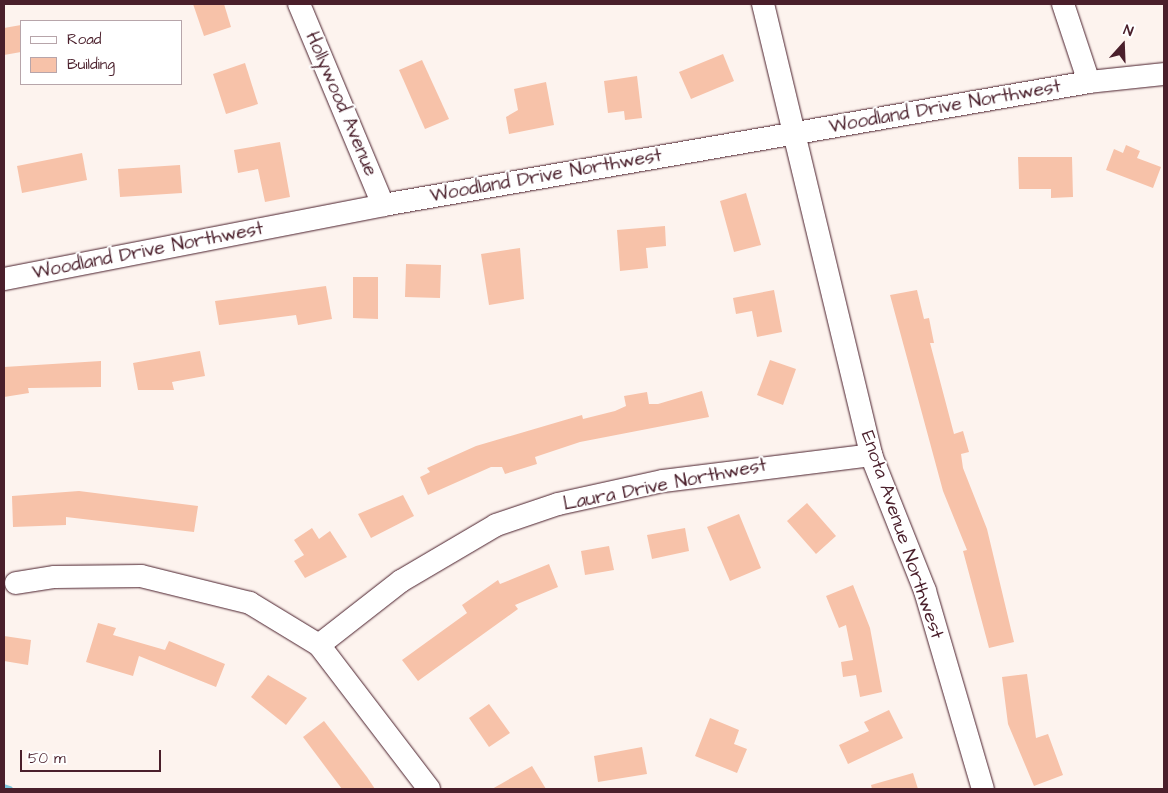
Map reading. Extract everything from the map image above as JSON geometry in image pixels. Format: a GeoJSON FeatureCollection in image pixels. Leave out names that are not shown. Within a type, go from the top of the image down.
{"type":"FeatureCollection","features":[{"type":"Feature","properties":{"kind":"street","name":"Hollywood Avenue"},"geometry":{"type":"LineString","coordinates":[[299,4],[382,205]]}},
{"type":"Feature","properties":{"kind":"street","name":"Enota Avenue Northwest"},"geometry":{"type":"LineString","coordinates":[[763,4],[792,134],[871,455],[926,591],[983,789]]}},
{"type":"Feature","properties":{"kind":"street"},"geometry":{"type":"LineString","coordinates":[[1063,4],[1089,82]]}},
{"type":"Feature","properties":{"kind":"street","name":"Woodland Drive Northwest"},"geometry":{"type":"LineString","coordinates":[[4,279],[382,205],[1089,82],[1164,74]]}},
{"type":"Feature","properties":{"kind":"street","name":"Laura Drive Northwest"},"geometry":{"type":"LineString","coordinates":[[319,645],[401,581],[496,525],[558,504],[663,481],[871,455]]}},
{"type":"Feature","properties":{"kind":"street"},"geometry":{"type":"LineString","coordinates":[[16,583],[55,577],[141,576],[187,584],[250,603],[319,645],[429,789]]}},
{"type":"Feature","properties":{"kind":"building"},"geometry":{"type":"Polygon","coordinates":[[[193,4],[224,4],[231,27],[204,36],[193,4]]]}},
{"type":"Feature","properties":{"kind":"building"},"geometry":{"type":"Polygon","coordinates":[[[20,25],[20,52],[4,55],[4,28],[20,25]]]}},
{"type":"Feature","properties":{"kind":"building"},"geometry":{"type":"Polygon","coordinates":[[[723,54],[734,81],[691,99],[679,72],[723,54]]]}},
{"type":"Feature","properties":{"kind":"building"},"geometry":{"type":"Polygon","coordinates":[[[422,60],[449,119],[425,129],[399,70],[422,60]]]}},
{"type":"Feature","properties":{"kind":"building"},"geometry":{"type":"Polygon","coordinates":[[[245,63],[258,104],[226,114],[213,74],[245,63]]]}},
{"type":"Feature","properties":{"kind":"building"},"geometry":{"type":"Polygon","coordinates":[[[637,76],[642,118],[625,120],[624,111],[608,113],[604,81],[637,76]]]}},
{"type":"Feature","properties":{"kind":"building"},"geometry":{"type":"Polygon","coordinates":[[[546,82],[554,125],[509,134],[506,117],[518,110],[514,89],[546,82]]]}},
{"type":"Feature","properties":{"kind":"building"},"geometry":{"type":"Polygon","coordinates":[[[280,142],[290,197],[265,202],[258,169],[238,173],[234,150],[280,142]]]}},
{"type":"Feature","properties":{"kind":"building"},"geometry":{"type":"Polygon","coordinates":[[[1126,145],[1140,151],[1137,158],[1161,167],[1153,188],[1106,170],[1114,149],[1123,153],[1126,145]]]}},
{"type":"Feature","properties":{"kind":"building"},"geometry":{"type":"Polygon","coordinates":[[[82,153],[87,180],[22,193],[17,166],[82,153]]]}},
{"type":"Feature","properties":{"kind":"building"},"geometry":{"type":"Polygon","coordinates":[[[1018,157],[1072,157],[1073,197],[1051,198],[1051,189],[1019,189],[1018,157]]]}},
{"type":"Feature","properties":{"kind":"building"},"geometry":{"type":"Polygon","coordinates":[[[180,165],[182,193],[120,197],[118,169],[180,165]]]}},
{"type":"Feature","properties":{"kind":"building"},"geometry":{"type":"Polygon","coordinates":[[[746,193],[761,245],[734,252],[720,201],[746,193]]]}},
{"type":"Feature","properties":{"kind":"building"},"geometry":{"type":"Polygon","coordinates":[[[665,226],[666,246],[646,248],[648,268],[620,271],[617,230],[665,226]]]}},
{"type":"Feature","properties":{"kind":"building"},"geometry":{"type":"Polygon","coordinates":[[[520,248],[524,299],[489,305],[481,254],[520,248]]]}},
{"type":"Feature","properties":{"kind":"building"},"geometry":{"type":"Polygon","coordinates":[[[406,264],[441,265],[440,298],[405,297],[406,264]]]}},
{"type":"Feature","properties":{"kind":"building"},"geometry":{"type":"Polygon","coordinates":[[[353,277],[378,277],[378,319],[353,318],[353,277]]]}},
{"type":"Feature","properties":{"kind":"building"},"geometry":{"type":"Polygon","coordinates":[[[326,286],[332,319],[298,325],[296,315],[219,325],[215,301],[326,286]]]}},
{"type":"Feature","properties":{"kind":"building"},"geometry":{"type":"Polygon","coordinates":[[[774,290],[782,332],[757,337],[752,311],[736,314],[733,298],[774,290]]]}},
{"type":"Feature","properties":{"kind":"building"},"geometry":{"type":"Polygon","coordinates":[[[917,290],[924,319],[929,318],[934,343],[930,343],[954,434],[963,431],[969,452],[961,454],[963,468],[987,529],[1014,642],[989,648],[963,551],[967,550],[943,491],[890,295],[917,290]]]}},
{"type":"Feature","properties":{"kind":"building"},"geometry":{"type":"Polygon","coordinates":[[[200,351],[205,376],[172,382],[174,390],[138,390],[133,363],[200,351]]]}},
{"type":"Feature","properties":{"kind":"building"},"geometry":{"type":"Polygon","coordinates":[[[770,360],[796,369],[783,405],[757,395],[770,360]]]}},
{"type":"Feature","properties":{"kind":"building"},"geometry":{"type":"Polygon","coordinates":[[[101,361],[101,387],[28,388],[29,393],[4,397],[4,367],[101,361]]]}},
{"type":"Feature","properties":{"kind":"building"},"geometry":{"type":"Polygon","coordinates":[[[702,391],[709,417],[580,442],[535,457],[537,464],[505,474],[502,467],[491,467],[428,495],[420,477],[430,472],[427,468],[476,446],[582,415],[583,419],[615,411],[626,406],[624,396],[647,392],[649,404],[658,404],[702,391]]]}},
{"type":"Feature","properties":{"kind":"building"},"geometry":{"type":"Polygon","coordinates":[[[79,491],[198,506],[194,532],[66,517],[66,525],[13,527],[12,496],[79,491]]]}},
{"type":"Feature","properties":{"kind":"building"},"geometry":{"type":"Polygon","coordinates":[[[403,495],[414,516],[371,538],[358,514],[403,495]]]}},
{"type":"Feature","properties":{"kind":"building"},"geometry":{"type":"Polygon","coordinates":[[[807,503],[836,536],[816,554],[787,521],[807,503]]]}},
{"type":"Feature","properties":{"kind":"building"},"geometry":{"type":"Polygon","coordinates":[[[739,514],[761,568],[730,581],[707,527],[739,514]]]}},
{"type":"Feature","properties":{"kind":"building"},"geometry":{"type":"Polygon","coordinates":[[[312,528],[319,539],[330,531],[347,557],[305,578],[294,561],[304,555],[294,540],[312,528]]]}},
{"type":"Feature","properties":{"kind":"building"},"geometry":{"type":"Polygon","coordinates":[[[685,528],[689,551],[652,559],[647,535],[685,528]]]}},
{"type":"Feature","properties":{"kind":"building"},"geometry":{"type":"Polygon","coordinates":[[[609,546],[614,570],[585,575],[581,551],[609,546]]]}},
{"type":"Feature","properties":{"kind":"building"},"geometry":{"type":"Polygon","coordinates":[[[549,564],[558,587],[515,605],[518,609],[418,681],[402,660],[467,613],[462,605],[498,580],[500,584],[549,564]]]}},
{"type":"Feature","properties":{"kind":"building"},"geometry":{"type":"Polygon","coordinates":[[[853,585],[870,628],[882,692],[860,697],[856,675],[843,677],[841,662],[853,660],[846,625],[839,628],[826,596],[853,585]]]}},
{"type":"Feature","properties":{"kind":"building"},"geometry":{"type":"Polygon","coordinates":[[[98,623],[116,628],[113,635],[165,650],[169,641],[225,664],[216,687],[139,656],[133,676],[86,662],[98,623]]]}},
{"type":"Feature","properties":{"kind":"building"},"geometry":{"type":"Polygon","coordinates":[[[4,636],[31,640],[28,665],[4,661],[4,636]]]}},
{"type":"Feature","properties":{"kind":"building"},"geometry":{"type":"Polygon","coordinates":[[[1027,674],[1036,738],[1048,734],[1063,775],[1034,786],[1008,724],[1002,677],[1027,674]]]}},
{"type":"Feature","properties":{"kind":"building"},"geometry":{"type":"Polygon","coordinates":[[[268,675],[307,698],[286,725],[251,697],[268,675]]]}},
{"type":"Feature","properties":{"kind":"building"},"geometry":{"type":"Polygon","coordinates":[[[489,704],[510,733],[489,747],[469,718],[489,704]]]}},
{"type":"Feature","properties":{"kind":"building"},"geometry":{"type":"Polygon","coordinates":[[[889,710],[903,738],[848,764],[839,745],[869,731],[864,722],[889,710]]]}},
{"type":"Feature","properties":{"kind":"building"},"geometry":{"type":"Polygon","coordinates":[[[710,718],[739,730],[734,744],[747,749],[737,773],[695,756],[710,718]]]}},
{"type":"Feature","properties":{"kind":"building"},"geometry":{"type":"Polygon","coordinates":[[[324,721],[375,789],[342,789],[303,737],[324,721]]]}},
{"type":"Feature","properties":{"kind":"building"},"geometry":{"type":"Polygon","coordinates":[[[642,747],[647,774],[598,782],[594,756],[642,747]]]}},
{"type":"Feature","properties":{"kind":"building"},"geometry":{"type":"Polygon","coordinates":[[[532,766],[546,789],[492,789],[532,766]]]}},
{"type":"Feature","properties":{"kind":"building"},"geometry":{"type":"Polygon","coordinates":[[[913,773],[918,789],[872,789],[871,785],[913,773]]]}},
{"type":"Feature","properties":{"kind":"waterway"},"geometry":{"type":"LineString","coordinates":[[4,787],[10,789]]}}]}
